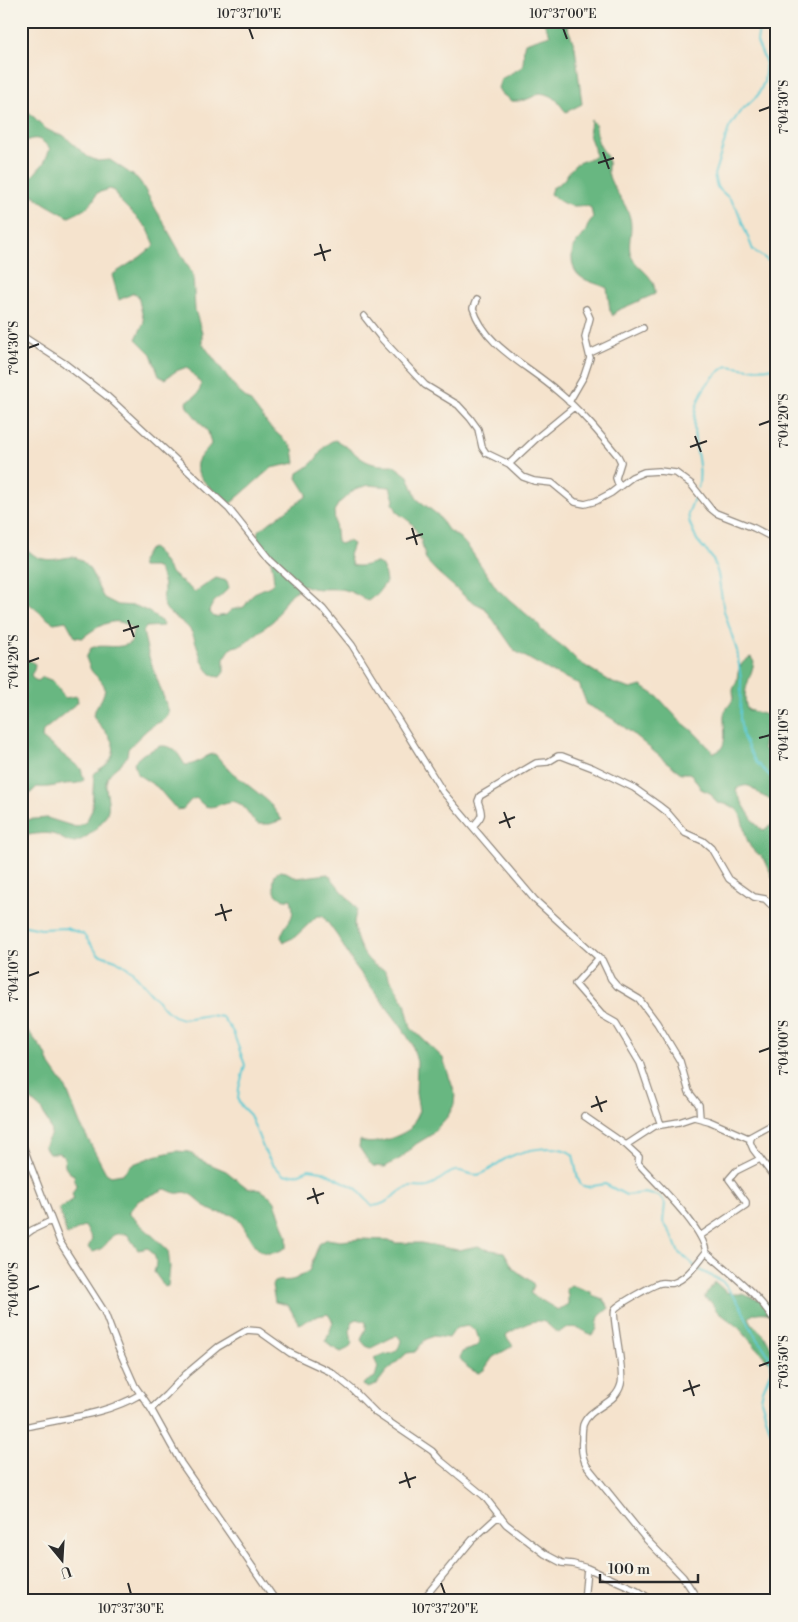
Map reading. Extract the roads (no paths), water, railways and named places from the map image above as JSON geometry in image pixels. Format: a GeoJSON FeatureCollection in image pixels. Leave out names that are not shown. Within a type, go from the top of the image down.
{"type":"FeatureCollection","features":[{"type":"Feature","properties":{"kind":"street"},"geometry":{"type":"LineString","coordinates":[[476,300],[473,308],[474,313],[479,324],[490,337],[572,404],[620,459],[621,466],[616,478],[619,487]]}},
{"type":"Feature","properties":{"kind":"street"},"geometry":{"type":"LineString","coordinates":[[509,464],[572,404],[584,376],[590,353],[586,337],[590,318],[586,309]]}},
{"type":"Feature","properties":{"kind":"street"},"geometry":{"type":"LineString","coordinates":[[364,316],[382,339],[425,385],[458,405],[470,418],[478,429],[482,447],[486,453],[509,464],[526,479],[555,484],[567,497],[580,504],[596,501],[644,472],[676,473],[691,484],[716,513],[754,528],[777,540]]}},
{"type":"Feature","properties":{"kind":"street"},"geometry":{"type":"LineString","coordinates":[[590,353],[643,328]]}},
{"type":"Feature","properties":{"kind":"street"},"geometry":{"type":"LineString","coordinates":[[21,334],[64,363],[108,397],[225,506],[270,560],[323,609],[352,645],[439,788],[535,900],[600,958],[617,986],[639,999],[657,1023],[680,1061],[690,1092],[699,1107],[700,1118]]}},
{"type":"Feature","properties":{"kind":"street"},"geometry":{"type":"LineString","coordinates":[[473,826],[482,816],[478,799],[480,796],[538,763],[548,762],[558,756],[564,756],[634,788],[658,805],[685,833],[703,841],[712,848],[728,879],[754,897],[765,899],[777,911]]}},
{"type":"Feature","properties":{"kind":"street"},"geometry":{"type":"LineString","coordinates":[[598,958],[575,984],[602,1015],[616,1023],[640,1063],[661,1126]]}},
{"type":"Feature","properties":{"kind":"street"},"geometry":{"type":"LineString","coordinates":[[584,1116],[626,1144],[639,1157],[638,1163],[690,1221],[705,1244],[706,1252],[767,1310],[777,1325]]}},
{"type":"Feature","properties":{"kind":"street"},"geometry":{"type":"LineString","coordinates":[[626,1144],[655,1126],[694,1117],[751,1138],[777,1122]]}},
{"type":"Feature","properties":{"kind":"street"},"geometry":{"type":"LineString","coordinates":[[751,1138],[750,1144],[777,1180]]}},
{"type":"Feature","properties":{"kind":"street"},"geometry":{"type":"LineString","coordinates":[[21,1142],[64,1248],[104,1311],[127,1370],[181,1463],[276,1601]]}},
{"type":"Feature","properties":{"kind":"street"},"geometry":{"type":"LineString","coordinates":[[700,1236],[746,1206],[746,1202],[730,1179],[736,1171],[760,1159]]}},
{"type":"Feature","properties":{"kind":"street"},"geometry":{"type":"LineString","coordinates":[[21,1238],[32,1230],[52,1221]]}},
{"type":"Feature","properties":{"kind":"street"},"geometry":{"type":"LineString","coordinates":[[699,1601],[683,1577],[646,1539],[587,1466],[583,1460],[582,1442],[585,1422],[594,1411],[615,1397],[622,1384],[617,1330],[613,1314],[615,1309],[660,1283],[674,1283],[694,1268],[706,1252]]}},
{"type":"Feature","properties":{"kind":"street"},"geometry":{"type":"LineString","coordinates":[[151,1409],[186,1374],[218,1346],[242,1332],[255,1330],[290,1353],[331,1372],[352,1389],[376,1413],[434,1452],[440,1460],[484,1496],[506,1524],[545,1554],[562,1563],[586,1568],[637,1590],[653,1601]]}},
{"type":"Feature","properties":{"kind":"street"},"geometry":{"type":"LineString","coordinates":[[21,1428],[54,1422],[81,1414],[97,1413],[126,1403],[141,1394]]}},
{"type":"Feature","properties":{"kind":"street"},"geometry":{"type":"LineString","coordinates":[[424,1598],[472,1540],[495,1519],[501,1517]]}},
{"type":"Feature","properties":{"kind":"street"},"geometry":{"type":"LineString","coordinates":[[584,1601],[586,1568]]}},
{"type":"Feature","properties":{"kind":"waterway"},"geometry":{"type":"LineString","coordinates":[[760,21],[757,42],[766,63],[764,82],[758,95],[739,113],[729,128],[714,175],[717,187],[730,199],[737,209],[753,250],[777,267]]}},
{"type":"Feature","properties":{"kind":"waterway"},"geometry":{"type":"LineString","coordinates":[[698,488],[699,465],[694,427],[696,408],[702,392],[713,378],[727,366],[749,369],[777,368]]}},
{"type":"Feature","properties":{"kind":"waterway"},"geometry":{"type":"LineString","coordinates":[[696,493],[688,514],[697,540],[713,559],[718,574],[724,611],[737,651],[741,680],[740,719],[743,737],[755,761],[777,783]]}},
{"type":"Feature","properties":{"kind":"waterway"},"geometry":{"type":"LineString","coordinates":[[21,925],[41,929],[66,928],[83,934],[98,954],[116,960],[131,970],[166,1010],[176,1017],[182,1019],[210,1015],[222,1017],[233,1032],[245,1065],[238,1100],[250,1115],[264,1150],[273,1165],[284,1175],[297,1174],[309,1169],[322,1171],[356,1188],[372,1206],[386,1202],[406,1188],[428,1187],[451,1172],[461,1171],[478,1175],[514,1155],[531,1150],[550,1148],[567,1151],[573,1155],[581,1185],[587,1187],[605,1184],[626,1195],[644,1193],[659,1196],[665,1204],[663,1222],[672,1235],[678,1251],[699,1270],[722,1281],[740,1305],[753,1332],[768,1354],[772,1368],[761,1400],[771,1433],[777,1440]]}}]}
